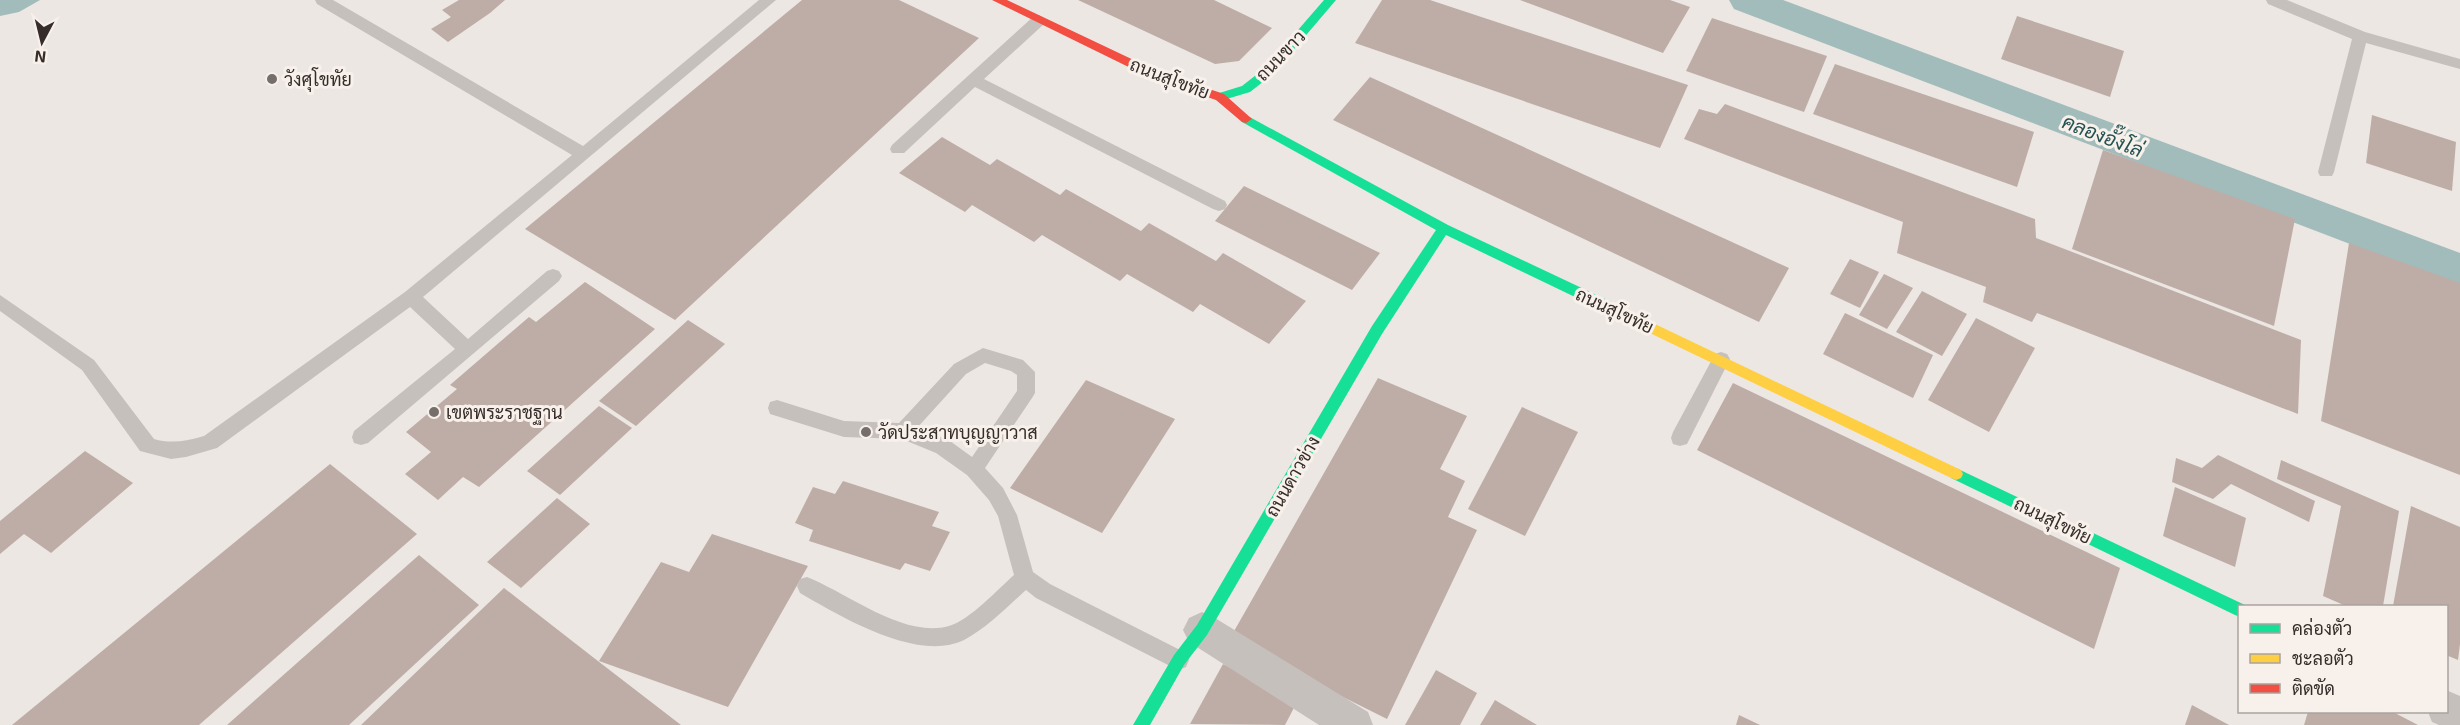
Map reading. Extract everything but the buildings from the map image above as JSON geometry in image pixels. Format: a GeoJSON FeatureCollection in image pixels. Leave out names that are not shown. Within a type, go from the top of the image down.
{"type":"FeatureCollection","features":[{"type":"Feature","properties":{"kind":"street","name":"ถนนสุโขทัย"},"geometry":{"type":"LineString","coordinates":[[998,0],[1155,75],[1220,97],[1245,119],[1444,228],[2238,609]]}},
{"type":"Feature","properties":{"kind":"street","name":"ถนนขาว"},"geometry":{"type":"LineString","coordinates":[[1220,97],[1246,89],[1269,71],[1330,0]]}},
{"type":"Feature","properties":{"kind":"street","name":"ถนนดาวข่าง"},"geometry":{"type":"LineString","coordinates":[[1141,725],[1179,660],[1202,630],[1377,330],[1444,228]]}},
{"type":"Feature","properties":{"kind":"street"},"geometry":{"type":"LineString","coordinates":[[1202,630],[1354,725]]}},
{"type":"Feature","properties":{"kind":"lane"},"geometry":{"type":"LineString","coordinates":[[322,0],[582,153]]}},
{"type":"Feature","properties":{"kind":"lane"},"geometry":{"type":"LineString","coordinates":[[0,302],[88,365],[147,445],[162,451],[182,452],[210,442],[411,297],[769,0]]}},
{"type":"Feature","properties":{"kind":"lane"},"geometry":{"type":"LineString","coordinates":[[2273,0],[2360,36],[2460,64]]}},
{"type":"Feature","properties":{"kind":"lane"},"geometry":{"type":"LineString","coordinates":[[898,149],[1039,20]]}},
{"type":"Feature","properties":{"kind":"lane"},"geometry":{"type":"LineString","coordinates":[[2326,172],[2360,36]]}},
{"type":"Feature","properties":{"kind":"lane"},"geometry":{"type":"LineString","coordinates":[[973,80],[1219,205]]}},
{"type":"Feature","properties":{"kind":"lane"},"geometry":{"type":"LineString","coordinates":[[361,437],[553,276]]}},
{"type":"Feature","properties":{"kind":"lane"},"geometry":{"type":"LineString","coordinates":[[411,297],[467,350]]}},
{"type":"Feature","properties":{"kind":"lane"},"geometry":{"type":"LineString","coordinates":[[903,431],[960,369],[983,355],[1017,364],[1026,372],[1026,393],[974,469]]}},
{"type":"Feature","properties":{"kind":"lane"},"geometry":{"type":"LineString","coordinates":[[1680,438],[1721,359]]}},
{"type":"Feature","properties":{"kind":"lane"},"geometry":{"type":"LineString","coordinates":[[777,408],[844,429],[903,431],[943,447],[974,469],[996,494],[1007,515],[1025,578],[1043,591],[1179,660]]}},
{"type":"Feature","properties":{"kind":"lane"},"geometry":{"type":"LineString","coordinates":[[807,586],[839,605],[905,633],[949,636],[983,616],[1025,578]]}},
{"type":"Feature","properties":{"kind":"water"},"geometry":{"type":"Polygon","coordinates":[[[0,0],[40,0],[19,12],[0,16],[0,0]]]}},
{"type":"Feature","properties":{"kind":"waterway","name":"คลองอั๊งโล่"},"geometry":{"type":"LineString","coordinates":[[1747,0],[2460,270]]}},
{"type":"Feature","properties":{"kind":"traffic: fast"},"geometry":{"type":"LineString","coordinates":[[1220,97],[1246,89],[1269,71],[1330,0]]}},
{"type":"Feature","properties":{"kind":"traffic: fast"},"geometry":{"type":"LineString","coordinates":[[1246,119],[1444,228],[1634,319]]}},
{"type":"Feature","properties":{"kind":"traffic: fast"},"geometry":{"type":"LineString","coordinates":[[1141,725],[1179,660],[1202,630],[1377,330],[1444,228]]}},
{"type":"Feature","properties":{"kind":"traffic: fast"},"geometry":{"type":"LineString","coordinates":[[1956,474],[2238,609]]}},
{"type":"Feature","properties":{"kind":"traffic: slow"},"geometry":{"type":"LineString","coordinates":[[1634,319],[1956,474]]}},
{"type":"Feature","properties":{"kind":"traffic: jam"},"geometry":{"type":"LineString","coordinates":[[998,0],[1155,75],[1220,97],[1246,119]]}},
{"type":"Feature","properties":{"kind":"place","name":"วังศุโขทัย"},"geometry":{"type":"Point","coordinates":[272,79]}},
{"type":"Feature","properties":{"kind":"place","name":"เขตพระราชฐาน"},"geometry":{"type":"Point","coordinates":[434,412]}},
{"type":"Feature","properties":{"kind":"place","name":"วัดประสาทบุญญาวาส"},"geometry":{"type":"Point","coordinates":[866,432]}}]}
